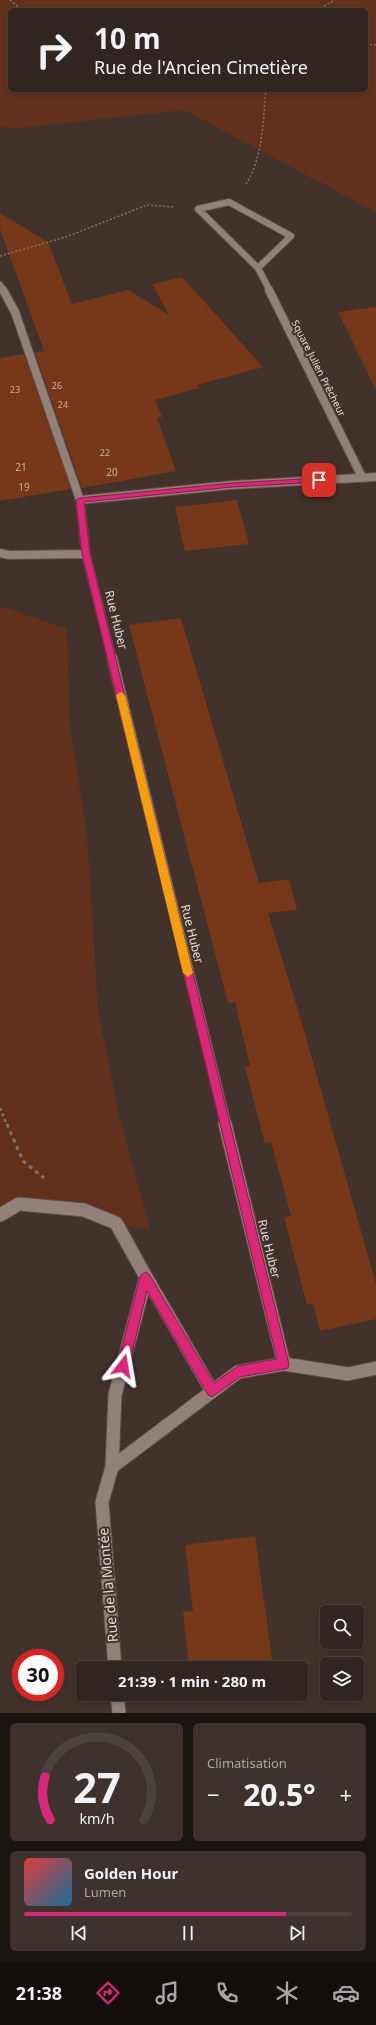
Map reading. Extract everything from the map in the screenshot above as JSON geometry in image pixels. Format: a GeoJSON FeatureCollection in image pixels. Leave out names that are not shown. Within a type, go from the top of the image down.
{"type":"FeatureCollection","features":[{"type":"Feature","properties":{"kind":"street"},"geometry":{"type":"LineString","coordinates":[[198,209],[229,202],[291,236],[258,268]]}},
{"type":"Feature","properties":{"kind":"street","name":"Square Julien Prêcheur"},"geometry":{"type":"LineString","coordinates":[[198,209],[258,268],[362,477]]}},
{"type":"Feature","properties":{"kind":"street","name":"Rue Huber"},"geometry":{"type":"LineString","coordinates":[[0,285],[16,312],[80,500],[86,554],[284,1364]]}},
{"type":"Feature","properties":{"kind":"street"},"geometry":{"type":"LineString","coordinates":[[80,500],[232,485],[376,477]]}},
{"type":"Feature","properties":{"kind":"street"},"geometry":{"type":"LineString","coordinates":[[0,553],[9,555],[86,554]]}},
{"type":"Feature","properties":{"kind":"street"},"geometry":{"type":"LineString","coordinates":[[0,1215],[19,1204],[84,1210],[116,1223],[212,1391]]}},
{"type":"Feature","properties":{"kind":"street"},"geometry":{"type":"LineString","coordinates":[[112,1467],[115,1395],[146,1277]]}},
{"type":"Feature","properties":{"kind":"street"},"geometry":{"type":"LineString","coordinates":[[112,1467],[238,1372],[284,1364],[348,1374],[376,1368]]}},
{"type":"Feature","properties":{"kind":"street","name":"Rue de la Montée"},"geometry":{"type":"LineString","coordinates":[[112,1467],[102,1502],[114,1661]]}},
{"type":"Feature","properties":{"kind":"street"},"geometry":{"type":"LineString","coordinates":[[118,1701],[119,1713]]}},
{"type":"Feature","properties":{"kind":"path"},"geometry":{"type":"LineString","coordinates":[[10,0],[20,8]]}},
{"type":"Feature","properties":{"kind":"path"},"geometry":{"type":"LineString","coordinates":[[321,8],[335,0]]}},
{"type":"Feature","properties":{"kind":"path"},"geometry":{"type":"LineString","coordinates":[[229,202],[251,178],[263,121],[266,92]]}},
{"type":"Feature","properties":{"kind":"path"},"geometry":{"type":"LineString","coordinates":[[0,256],[66,237],[147,205],[198,209]]}},
{"type":"Feature","properties":{"kind":"path"},"geometry":{"type":"LineString","coordinates":[[0,1108],[23,1162],[48,1181]]}},
{"type":"Feature","properties":{"kind":"shaded area"},"geometry":{"type":"Polygon","coordinates":[[[0,0],[376,0],[376,212],[184,110],[10,129],[0,125],[0,0]]]}},
{"type":"Feature","properties":{"kind":"shaded area"},"geometry":{"type":"Polygon","coordinates":[[[0,606],[67,629],[70,728],[87,834],[98,1009],[119,1116],[150,1229],[6,1206],[0,1211],[0,606]]]}},
{"type":"Feature","properties":{"kind":"building"},"geometry":{"type":"Polygon","coordinates":[[[0,213],[48,242],[72,304],[128,290],[169,315],[152,284],[182,277],[263,367],[197,385],[200,388],[155,400],[162,417],[157,418],[176,471],[82,488],[35,353],[44,351],[0,229],[0,213]]]}},
{"type":"Feature","properties":{"kind":"building"},"geometry":{"type":"Polygon","coordinates":[[[376,307],[376,390],[338,312],[376,307]]]}},
{"type":"Feature","properties":{"kind":"building"},"geometry":{"type":"Polygon","coordinates":[[[24,354],[71,489],[0,501],[0,358],[24,354]]]}},
{"type":"Feature","properties":{"kind":"building"},"geometry":{"type":"Polygon","coordinates":[[[237,500],[249,544],[185,551],[175,507],[237,500]]]}},
{"type":"Feature","properties":{"kind":"building"},"geometry":{"type":"Polygon","coordinates":[[[181,618],[259,883],[289,879],[297,910],[268,913],[301,1020],[376,1284],[376,1319],[320,1331],[313,1303],[307,1305],[284,1217],[291,1216],[271,1142],[265,1144],[245,1067],[250,1066],[235,1002],[228,1003],[129,625],[181,618]]]}},
{"type":"Feature","properties":{"kind":"building"},"geometry":{"type":"Polygon","coordinates":[[[255,1536],[272,1661],[188,1661],[183,1612],[193,1611],[185,1545],[255,1536]]]}},
{"type":"Feature","properties":{"kind":"slow traffic"},"geometry":{"type":"LineString","coordinates":[[121,695],[188,973]]}},
{"type":"Feature","properties":{"kind":"route"},"geometry":{"type":"LineString","coordinates":[[123,1366],[146,1277],[212,1391],[238,1372],[284,1364],[86,554],[80,500],[232,485],[319,480]]}}]}
